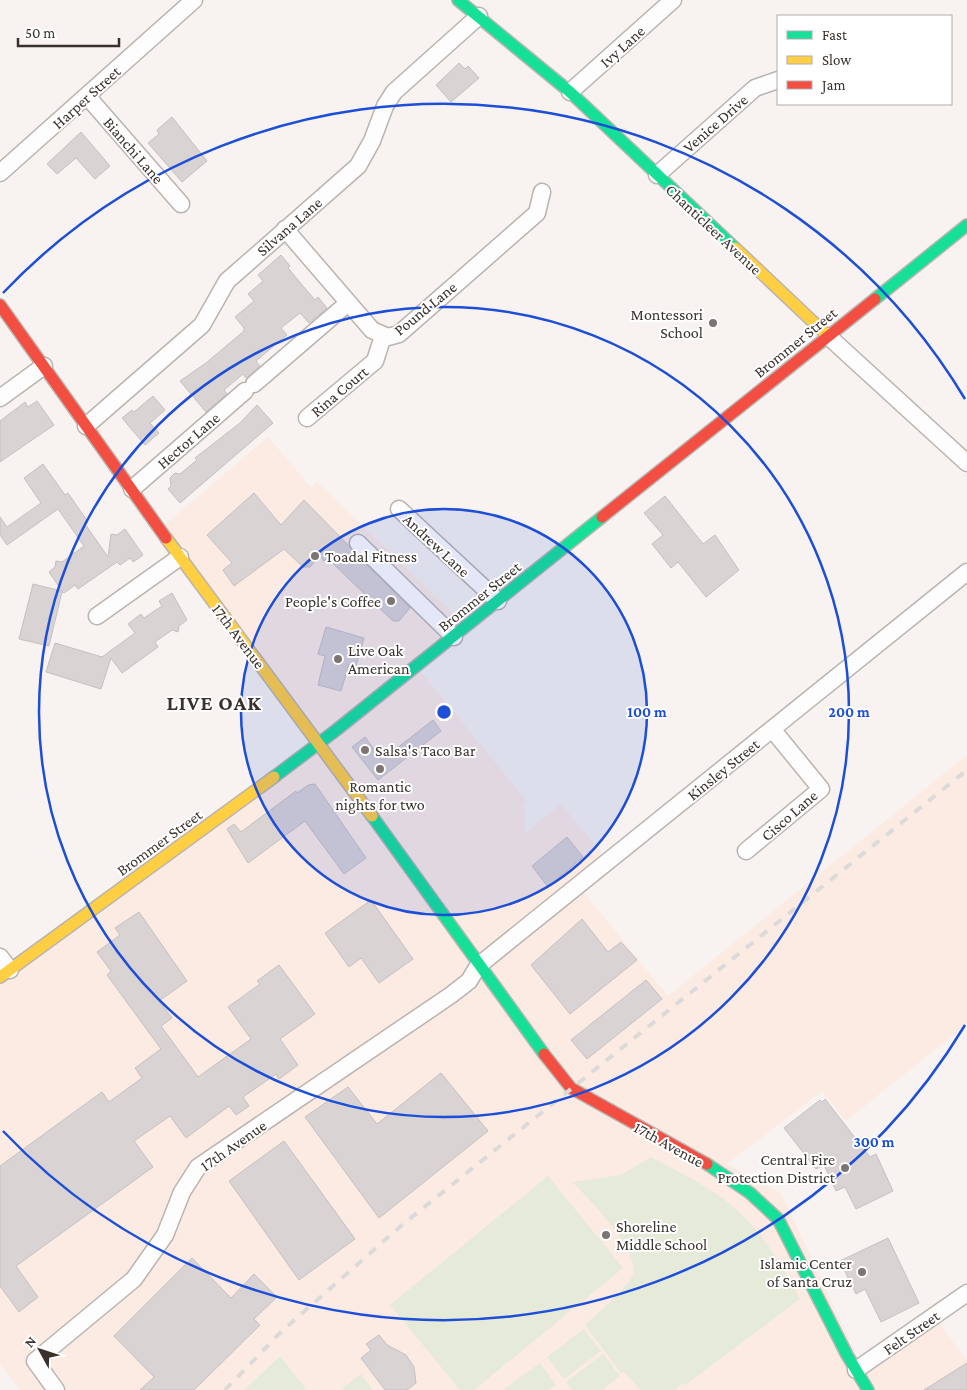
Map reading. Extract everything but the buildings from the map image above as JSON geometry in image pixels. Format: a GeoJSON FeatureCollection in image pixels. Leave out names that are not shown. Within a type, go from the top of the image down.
{"type":"FeatureCollection","features":[{"type":"Feature","properties":{"kind":"main road","name":"Chanticleer Avenue"},"geometry":{"type":"LineString","coordinates":[[458,0],[570,92],[828,336]]}},
{"type":"Feature","properties":{"kind":"main road","name":"Brommer Street"},"geometry":{"type":"LineString","coordinates":[[3,968],[320,743],[967,224]]}},
{"type":"Feature","properties":{"kind":"main road","name":"17th Avenue"},"geometry":{"type":"LineString","coordinates":[[0,305],[180,557],[320,743],[478,966],[571,1088],[726,1175],[750,1193],[778,1219],[868,1390]]}},
{"type":"Feature","properties":{"kind":"street","name":"Harper Street"},"geometry":{"type":"LineString","coordinates":[[0,173],[194,0]]}},
{"type":"Feature","properties":{"kind":"street","name":"Ivy Lane"},"geometry":{"type":"LineString","coordinates":[[570,92],[673,0]]}},
{"type":"Feature","properties":{"kind":"street","name":"Silvana Lane"},"geometry":{"type":"LineString","coordinates":[[86,426],[196,331],[211,312],[227,281],[358,166],[372,141],[385,106],[394,92],[479,16]]}},
{"type":"Feature","properties":{"kind":"street","name":"Venice Drive"},"geometry":{"type":"LineString","coordinates":[[656,174],[755,88],[777,80]]}},
{"type":"Feature","properties":{"kind":"street","name":"Bianchi Lane"},"geometry":{"type":"LineString","coordinates":[[87,96],[181,204]]}},
{"type":"Feature","properties":{"kind":"street","name":"Pound Lane"},"geometry":{"type":"LineString","coordinates":[[285,229],[372,330],[383,336],[400,334],[537,213],[542,192]]}},
{"type":"Feature","properties":{"kind":"street","name":"Hector Lane"},"geometry":{"type":"LineString","coordinates":[[132,489],[348,304]]}},
{"type":"Feature","properties":{"kind":"street","name":"Rina Court"},"geometry":{"type":"LineString","coordinates":[[307,418],[375,361],[383,336]]}},
{"type":"Feature","properties":{"kind":"street","name":"Chanticleer Avenue"},"geometry":{"type":"LineString","coordinates":[[828,336],[967,463]]}},
{"type":"Feature","properties":{"kind":"street"},"geometry":{"type":"LineString","coordinates":[[0,398],[44,366]]}},
{"type":"Feature","properties":{"kind":"street","name":"Andrew Lane"},"geometry":{"type":"LineString","coordinates":[[399,509],[498,601]]}},
{"type":"Feature","properties":{"kind":"street"},"geometry":{"type":"LineString","coordinates":[[358,543],[454,637]]}},
{"type":"Feature","properties":{"kind":"street"},"geometry":{"type":"LineString","coordinates":[[97,616],[180,557]]}},
{"type":"Feature","properties":{"kind":"street","name":"Kinsley Street"},"geometry":{"type":"LineString","coordinates":[[478,966],[967,572]]}},
{"type":"Feature","properties":{"kind":"street","name":"Cisco Lane"},"geometry":{"type":"LineString","coordinates":[[746,851],[821,789],[772,729]]}},
{"type":"Feature","properties":{"kind":"street","name":"17th Avenue"},"geometry":{"type":"LineString","coordinates":[[56,1390],[35,1361],[134,1279],[165,1234],[182,1192],[198,1167],[451,995],[469,981],[478,966]]}},
{"type":"Feature","properties":{"kind":"street","name":"Felt Street"},"geometry":{"type":"LineString","coordinates":[[856,1370],[967,1293]]}},
{"type":"Feature","properties":{"kind":"shaded area"},"geometry":{"type":"Polygon","coordinates":[[[268,437],[311,487],[317,482],[466,626],[416,666],[527,801],[524,804],[526,832],[561,804],[612,865],[581,889],[668,996],[967,755],[967,1024],[846,1121],[822,1091],[727,1164],[781,1193],[863,1369],[935,1318],[967,1361],[967,1390],[307,1390],[280,1356],[244,1390],[20,1390],[0,1364],[0,975],[320,743],[162,527],[268,437]]]}},
{"type":"Feature","properties":{"kind":"green space"},"geometry":{"type":"Polygon","coordinates":[[[651,1157],[685,1175],[732,1205],[755,1229],[775,1255],[800,1299],[685,1385],[683,1383],[674,1390],[641,1390],[624,1372],[621,1373],[585,1325],[625,1287],[633,1274],[633,1264],[629,1252],[611,1225],[572,1182],[621,1175],[651,1157]]]}},
{"type":"Feature","properties":{"kind":"green space"},"geometry":{"type":"Polygon","coordinates":[[[548,1176],[623,1268],[474,1390],[460,1390],[390,1305],[548,1176]]]}},
{"type":"Feature","properties":{"kind":"green space"},"geometry":{"type":"Polygon","coordinates":[[[584,1329],[601,1351],[564,1379],[547,1357],[584,1329]]]}},
{"type":"Feature","properties":{"kind":"green space"},"geometry":{"type":"Polygon","coordinates":[[[603,1354],[620,1376],[602,1390],[572,1390],[566,1382],[603,1354]]]}},
{"type":"Feature","properties":{"kind":"green space"},"geometry":{"type":"Polygon","coordinates":[[[280,1356],[307,1390],[244,1390],[246,1388],[280,1356]]]}},
{"type":"Feature","properties":{"kind":"green space"},"geometry":{"type":"Polygon","coordinates":[[[540,1363],[556,1385],[549,1390],[503,1390],[540,1363]]]}},
{"type":"Feature","properties":{"kind":"green space"},"geometry":{"type":"Polygon","coordinates":[[[361,1374],[373,1390],[341,1390],[361,1374]]]}},
{"type":"Feature","properties":{"kind":"railway"},"geometry":{"type":"LineString","coordinates":[[225,1390],[282,1331],[402,1225],[967,770]]}},
{"type":"Feature","properties":{"kind":"traffic: fast"},"geometry":{"type":"LineString","coordinates":[[458,0],[570,92],[735,248]]}},
{"type":"Feature","properties":{"kind":"traffic: fast"},"geometry":{"type":"LineString","coordinates":[[875,299],[967,225]]}},
{"type":"Feature","properties":{"kind":"traffic: fast"},"geometry":{"type":"LineString","coordinates":[[274,777],[335,731],[602,517]]}},
{"type":"Feature","properties":{"kind":"traffic: fast"},"geometry":{"type":"LineString","coordinates":[[372,816],[544,1054]]}},
{"type":"Feature","properties":{"kind":"traffic: fast"},"geometry":{"type":"LineString","coordinates":[[707,1164],[750,1193],[778,1219],[847,1355],[868,1390]]}},
{"type":"Feature","properties":{"kind":"traffic: slow"},"geometry":{"type":"LineString","coordinates":[[735,248],[828,336]]}},
{"type":"Feature","properties":{"kind":"traffic: slow"},"geometry":{"type":"LineString","coordinates":[[166,538],[372,816]]}},
{"type":"Feature","properties":{"kind":"traffic: slow"},"geometry":{"type":"LineString","coordinates":[[0,977],[274,777]]}},
{"type":"Feature","properties":{"kind":"traffic: jam"},"geometry":{"type":"LineString","coordinates":[[602,517],[875,299]]}},
{"type":"Feature","properties":{"kind":"traffic: jam"},"geometry":{"type":"LineString","coordinates":[[0,305],[166,538]]}},
{"type":"Feature","properties":{"kind":"traffic: jam"},"geometry":{"type":"LineString","coordinates":[[544,1054],[571,1088],[707,1164]]}},
{"type":"Feature","properties":{"kind":"place","name":"Montessori School"},"geometry":{"type":"Point","coordinates":[713,323]}},
{"type":"Feature","properties":{"kind":"place","name":"Toadal Fitness"},"geometry":{"type":"Point","coordinates":[315,556]}},
{"type":"Feature","properties":{"kind":"place","name":"People's Coffee"},"geometry":{"type":"Point","coordinates":[391,601]}},
{"type":"Feature","properties":{"kind":"place","name":"Live Oak American"},"geometry":{"type":"Point","coordinates":[338,659]}},
{"type":"Feature","properties":{"kind":"place","name":"Salsa's Taco Bar"},"geometry":{"type":"Point","coordinates":[365,750]}},
{"type":"Feature","properties":{"kind":"place","name":"Romantic nights for two"},"geometry":{"type":"Point","coordinates":[380,769]}},
{"type":"Feature","properties":{"kind":"place","name":"Central Fire Protection District"},"geometry":{"type":"Point","coordinates":[845,1168]}},
{"type":"Feature","properties":{"kind":"place","name":"Shoreline Middle School"},"geometry":{"type":"Point","coordinates":[606,1235]}},
{"type":"Feature","properties":{"kind":"place","name":"Islamic Center of Santa Cruz"},"geometry":{"type":"Point","coordinates":[862,1272]}},
{"type":"Feature","properties":{"kind":"district","name":"LIVE OAK"},"geometry":{"type":"Point","coordinates":[214,703]}}]}
